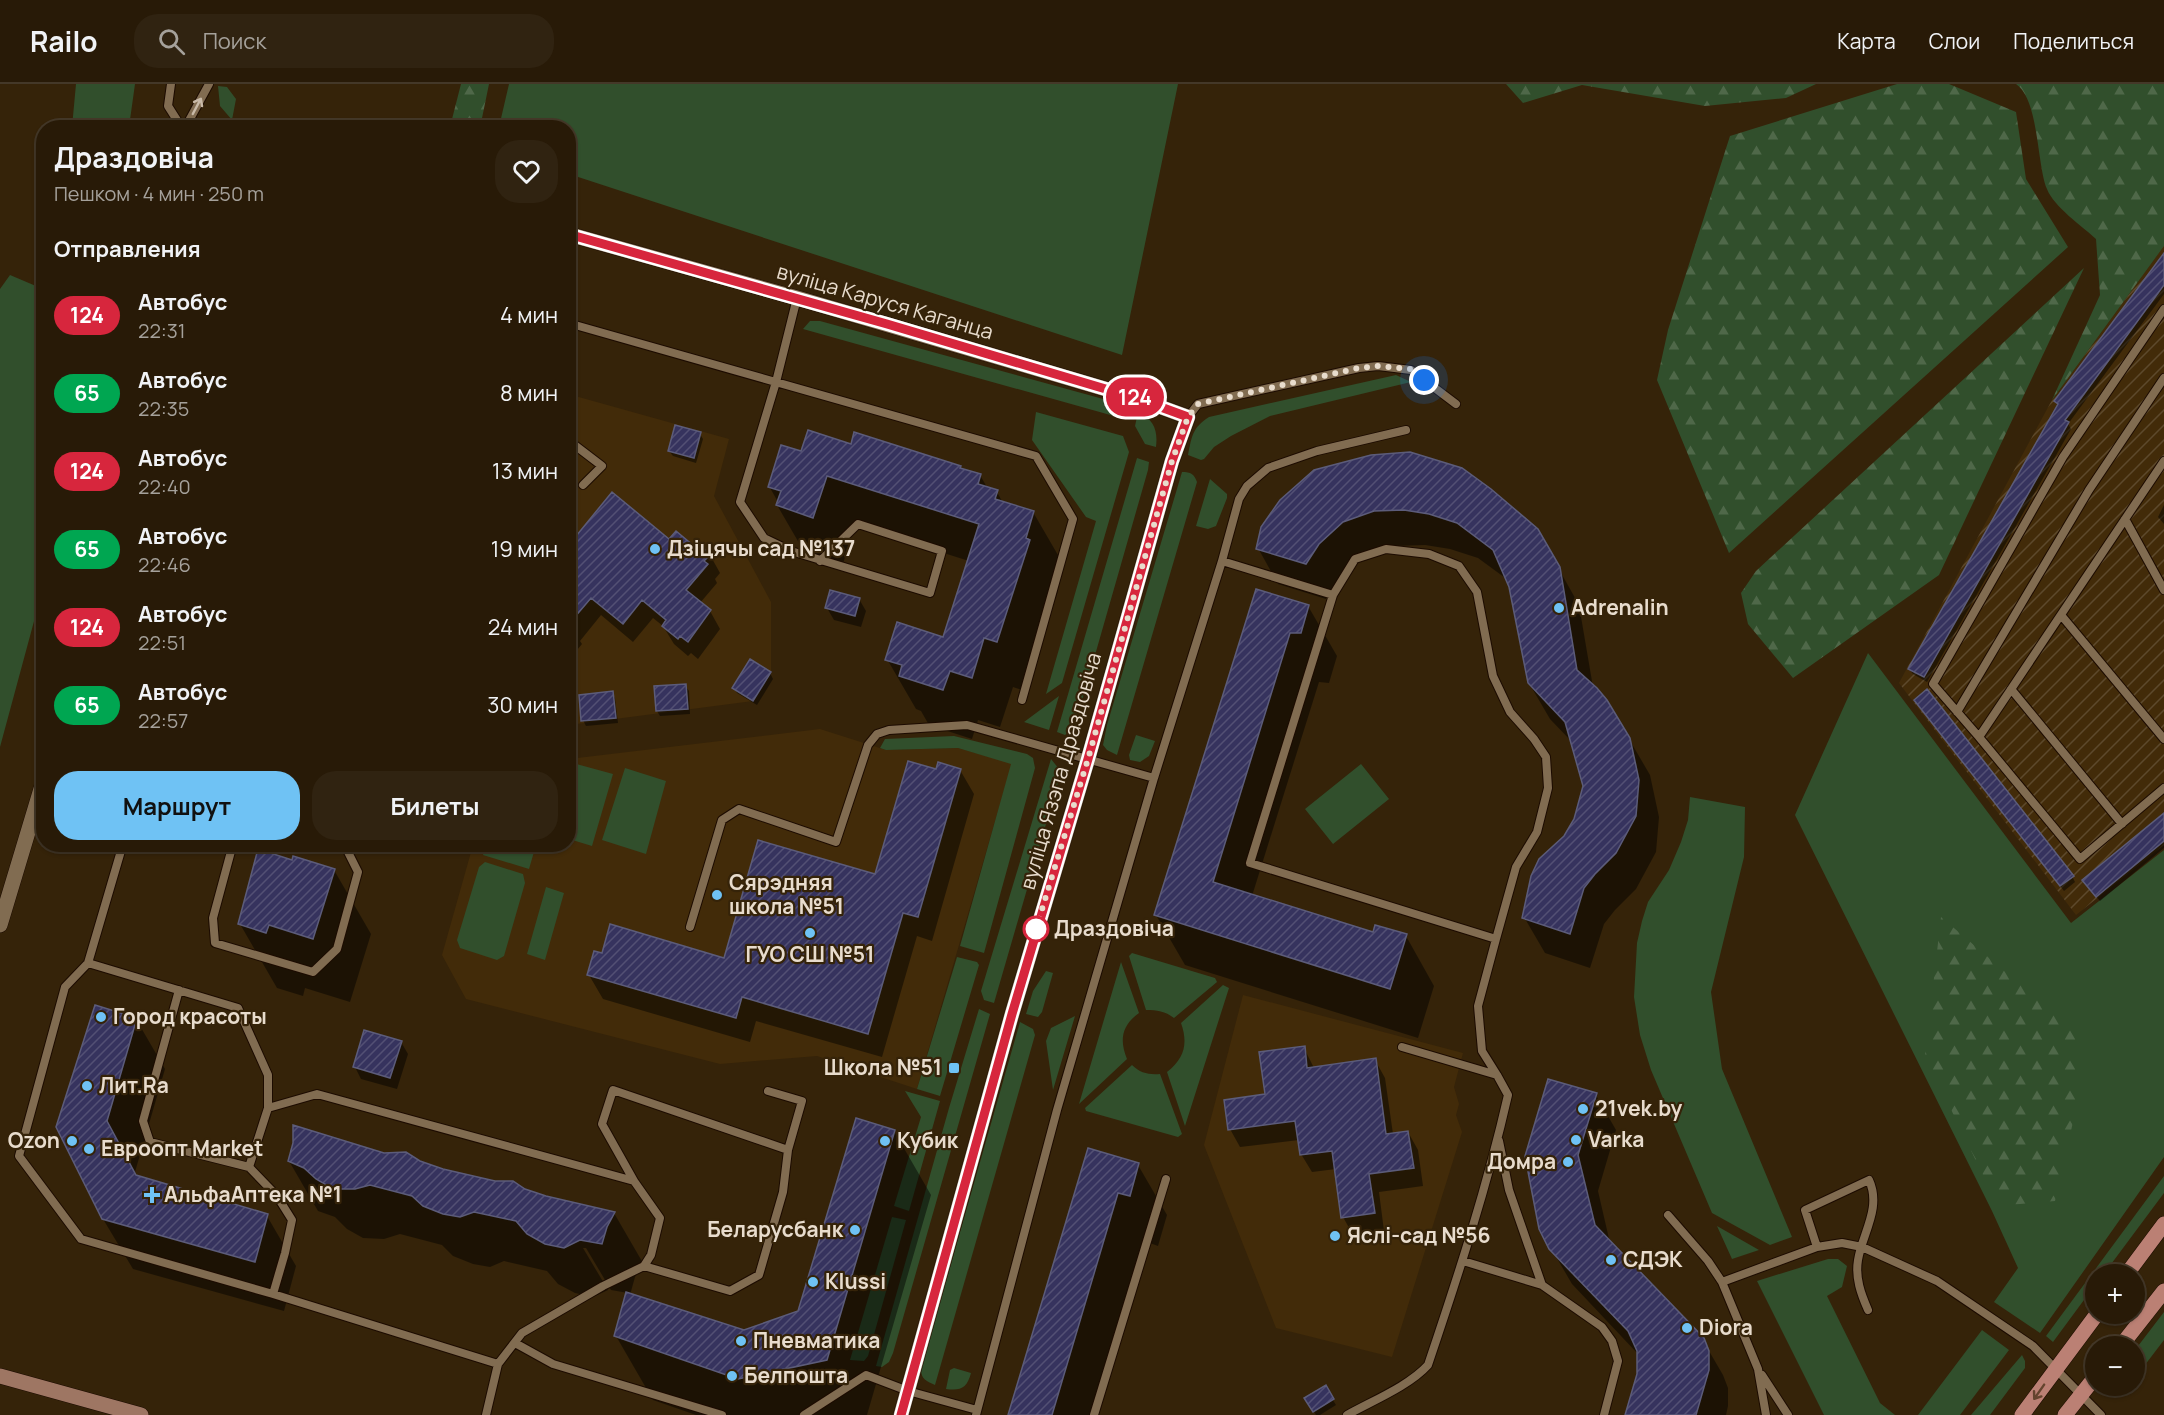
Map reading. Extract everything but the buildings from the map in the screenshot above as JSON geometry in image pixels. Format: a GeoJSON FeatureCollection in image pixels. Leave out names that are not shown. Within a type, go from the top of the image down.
{"type":"FeatureCollection","features":[{"type":"Feature","properties":{"kind":"main road"},"geometry":{"type":"LineString","coordinates":[[2134,1264],[2164,1224]]}},
{"type":"Feature","properties":{"kind":"main road"},"geometry":{"type":"LineString","coordinates":[[2129,1336],[2164,1291]]}},
{"type":"Feature","properties":{"kind":"main road"},"geometry":{"type":"LineString","coordinates":[[2022,1415],[2089,1324]]}},
{"type":"Feature","properties":{"kind":"main road"},"geometry":{"type":"LineString","coordinates":[[2065,1415],[2085,1388]]}},
{"type":"Feature","properties":{"kind":"street","name":"вуліца Каруся Каганца"},"geometry":{"type":"LineString","coordinates":[[576,236],[797,298],[1136,398],[1188,417]]}},
{"type":"Feature","properties":{"kind":"street","name":"вуліца Язэпа Драздовіча"},"geometry":{"type":"LineString","coordinates":[[901,1415],[1012,1014],[1088,759],[1172,461],[1188,417]]}},
{"type":"Feature","properties":{"kind":"street"},"geometry":{"type":"LineString","coordinates":[[0,925],[36,806]]}},
{"type":"Feature","properties":{"kind":"street"},"geometry":{"type":"LineString","coordinates":[[0,1376],[141,1415]]}},
{"type":"Feature","properties":{"kind":"lane"},"geometry":{"type":"LineString","coordinates":[[171,84],[168,106],[178,120]]}},
{"type":"Feature","properties":{"kind":"lane"},"geometry":{"type":"LineString","coordinates":[[188,120],[209,84]]}},
{"type":"Feature","properties":{"kind":"lane"},"geometry":{"type":"LineString","coordinates":[[797,298],[776,382],[740,502],[764,538],[790,551],[820,561],[930,593],[942,551],[858,524],[820,561]]}},
{"type":"Feature","properties":{"kind":"lane"},"geometry":{"type":"LineString","coordinates":[[2164,309],[2063,457],[1933,684],[2080,859],[2164,788]]}},
{"type":"Feature","properties":{"kind":"lane"},"geometry":{"type":"LineString","coordinates":[[576,325],[1036,456],[1073,519],[1022,700]]}},
{"type":"Feature","properties":{"kind":"lane"},"geometry":{"type":"LineString","coordinates":[[1188,417],[1198,404],[1207,401],[1359,368],[1378,366],[1411,369],[1456,404]]}},
{"type":"Feature","properties":{"kind":"lane"},"geometry":{"type":"LineString","coordinates":[[1957,712],[2089,490],[2164,378]]}},
{"type":"Feature","properties":{"kind":"lane"},"geometry":{"type":"LineString","coordinates":[[804,1415],[866,1375],[976,1412],[1057,1110],[1154,778],[1222,561],[1239,499],[1248,486],[1268,468],[1317,451],[1406,430]]}},
{"type":"Feature","properties":{"kind":"lane"},"geometry":{"type":"LineString","coordinates":[[576,446],[602,466],[583,485]]}},
{"type":"Feature","properties":{"kind":"lane"},"geometry":{"type":"LineString","coordinates":[[1979,737],[2164,461]]}},
{"type":"Feature","properties":{"kind":"lane"},"geometry":{"type":"LineString","coordinates":[[2126,519],[2164,590]]}},
{"type":"Feature","properties":{"kind":"lane"},"geometry":{"type":"LineString","coordinates":[[1347,1415],[1410,1380],[1428,1365],[1463,1261],[1498,1139],[1508,1095],[1482,1051],[1478,1006],[1516,867],[1537,832],[1548,788],[1546,756],[1510,712],[1493,676],[1477,592],[1459,566],[1429,554],[1386,549],[1355,560],[1334,595],[1250,863],[1496,939]]}},
{"type":"Feature","properties":{"kind":"lane"},"geometry":{"type":"LineString","coordinates":[[1222,561],[1334,595]]}},
{"type":"Feature","properties":{"kind":"lane"},"geometry":{"type":"LineString","coordinates":[[2061,615],[2164,739]]}},
{"type":"Feature","properties":{"kind":"lane"},"geometry":{"type":"LineString","coordinates":[[2011,689],[2122,824]]}},
{"type":"Feature","properties":{"kind":"lane"},"geometry":{"type":"LineString","coordinates":[[690,927],[722,820],[739,809],[836,842],[868,745],[877,734],[889,730],[967,725],[1154,778]]}},
{"type":"Feature","properties":{"kind":"lane"},"geometry":{"type":"LineString","coordinates":[[121,852],[88,963],[65,987],[19,1156],[81,1239],[273,1294],[498,1364]]}},
{"type":"Feature","properties":{"kind":"lane"},"geometry":{"type":"LineString","coordinates":[[231,852],[213,918],[215,943],[312,972],[337,949],[358,872],[348,852]]}},
{"type":"Feature","properties":{"kind":"lane"},"geometry":{"type":"LineString","coordinates":[[88,963],[238,1008],[268,1075],[268,1108],[249,1167]]}},
{"type":"Feature","properties":{"kind":"lane"},"geometry":{"type":"LineString","coordinates":[[179,990],[143,1121],[150,1142],[249,1167],[277,1196],[292,1220],[273,1294]]}},
{"type":"Feature","properties":{"kind":"lane"},"geometry":{"type":"LineString","coordinates":[[1402,1047],[1497,1075]]}},
{"type":"Feature","properties":{"kind":"lane"},"geometry":{"type":"LineString","coordinates":[[486,1415],[498,1364],[522,1333],[603,1286],[644,1266],[651,1255],[660,1218],[634,1181],[603,1124],[613,1090],[788,1150]]}},
{"type":"Feature","properties":{"kind":"lane"},"geometry":{"type":"LineString","coordinates":[[644,1266],[730,1291],[759,1275],[783,1192],[788,1150],[802,1101],[768,1091]]}},
{"type":"Feature","properties":{"kind":"lane"},"geometry":{"type":"LineString","coordinates":[[268,1108],[317,1094],[634,1181]]}},
{"type":"Feature","properties":{"kind":"lane"},"geometry":{"type":"LineString","coordinates":[[1498,1139],[1509,1190],[1542,1285]]}},
{"type":"Feature","properties":{"kind":"lane"},"geometry":{"type":"LineString","coordinates":[[1095,1415],[1166,1179]]}},
{"type":"Feature","properties":{"kind":"lane"},"geometry":{"type":"LineString","coordinates":[[1817,1247],[1805,1210],[1869,1180],[1874,1191],[1869,1226],[1858,1261],[1859,1290],[1868,1310]]}},
{"type":"Feature","properties":{"kind":"lane"},"geometry":{"type":"LineString","coordinates":[[1668,1215],[1708,1261],[1722,1282],[1758,1369],[1788,1415]]}},
{"type":"Feature","properties":{"kind":"lane"},"geometry":{"type":"LineString","coordinates":[[1722,1282],[1817,1247],[1842,1243],[1862,1247],[1937,1281],[2033,1346],[2101,1415]]}},
{"type":"Feature","properties":{"kind":"lane"},"geometry":{"type":"LineString","coordinates":[[1463,1261],[1542,1285],[1602,1327],[1612,1341],[1618,1361],[1604,1415]]}},
{"type":"Feature","properties":{"kind":"lane"},"geometry":{"type":"LineString","coordinates":[[515,1343],[554,1364],[722,1415]]}},
{"type":"Feature","properties":{"kind":"lane"},"geometry":{"type":"LineString","coordinates":[[1758,1369],[1766,1415]]}},
{"type":"Feature","properties":{"kind":"shaded area"},"geometry":{"type":"Polygon","coordinates":[[[2164,246],[2164,845],[2076,915],[1899,683],[2052,400],[2164,246]]]}},
{"type":"Feature","properties":{"kind":"shaded area","name":"Дзіцячы сад №137"},"geometry":{"type":"Polygon","coordinates":[[[576,396],[729,439],[714,496],[771,602],[771,672],[753,701],[576,724],[576,396]]]}},
{"type":"Feature","properties":{"kind":"shaded area","name":"Сярэдняя школа №51"},"geometry":{"type":"Polygon","coordinates":[[[820,729],[886,750],[958,748],[1012,763],[917,1089],[817,1056],[720,1064],[466,999],[442,955],[471,852],[576,852],[576,758],[820,729]]]}},
{"type":"Feature","properties":{"kind":"shaded area","name":"Яслі-сад №56"},"geometry":{"type":"Polygon","coordinates":[[[1243,995],[1463,1053],[1454,1087],[1459,1104],[1456,1115],[1462,1132],[1392,1357],[1276,1328],[1204,1145],[1243,995]]]}},
{"type":"Feature","properties":{"kind":"green space"},"geometry":{"type":"Polygon","coordinates":[[[76,84],[135,84],[130,120],[73,120],[76,84]]]}},
{"type":"Feature","properties":{"kind":"green space"},"geometry":{"type":"Polygon","coordinates":[[[461,84],[489,84],[482,118],[452,120],[461,84]]]}},
{"type":"Feature","properties":{"kind":"green space"},"geometry":{"type":"Polygon","coordinates":[[[509,84],[1178,84],[1122,355],[576,176],[576,120],[501,120],[509,84]]]}},
{"type":"Feature","properties":{"kind":"green space"},"geometry":{"type":"Polygon","coordinates":[[[1506,84],[1816,84],[1786,98],[1705,106],[1582,85],[1523,103],[1506,84]]]}},
{"type":"Feature","properties":{"kind":"green space"},"geometry":{"type":"Polygon","coordinates":[[[1897,84],[1949,84],[2016,112],[2026,179],[2068,247],[1729,553],[1657,380],[1668,330],[1730,136],[1897,84]]]}},
{"type":"Feature","properties":{"kind":"green space"},"geometry":{"type":"Polygon","coordinates":[[[2016,84],[2164,84],[2164,246],[2052,400],[2100,295],[2096,239],[2056,203],[2047,189],[2029,104],[2024,92],[2016,84]]]}},
{"type":"Feature","properties":{"kind":"green space"},"geometry":{"type":"Polygon","coordinates":[[[218,86],[227,87],[236,99],[232,120],[220,106],[218,86]]]}},
{"type":"Feature","properties":{"kind":"green space"},"geometry":{"type":"Polygon","coordinates":[[[2084,268],[1939,575],[1793,678],[1748,624],[1741,593],[1756,571],[2084,268]]]}},
{"type":"Feature","properties":{"kind":"green space"},"geometry":{"type":"Polygon","coordinates":[[[10,275],[36,286],[36,614],[0,747],[0,289],[10,275]]]}},
{"type":"Feature","properties":{"kind":"green space"},"geometry":{"type":"Polygon","coordinates":[[[810,321],[820,321],[1125,405],[1121,418],[803,329],[810,321]]]}},
{"type":"Feature","properties":{"kind":"green space"},"geometry":{"type":"Polygon","coordinates":[[[1396,375],[1411,382],[1270,416],[1214,447],[1204,459],[1188,455],[1194,433],[1199,425],[1209,417],[1396,375]]]}},
{"type":"Feature","properties":{"kind":"green space"},"geometry":{"type":"Polygon","coordinates":[[[1036,412],[1123,436],[1129,452],[1062,683],[1046,694],[1096,521],[1086,517],[1032,440],[1036,412]]]}},
{"type":"Feature","properties":{"kind":"green space"},"geometry":{"type":"Polygon","coordinates":[[[1138,412],[1148,418],[1154,426],[1156,447],[1145,444],[1135,426],[1138,412]]]}},
{"type":"Feature","properties":{"kind":"green space"},"geometry":{"type":"Polygon","coordinates":[[[1137,458],[1149,462],[1148,470],[1075,725],[1065,735],[1057,732],[1137,458]]]}},
{"type":"Feature","properties":{"kind":"green space"},"geometry":{"type":"Polygon","coordinates":[[[1182,472],[1192,474],[1197,482],[1117,755],[1103,745],[1107,725],[1182,472]]]}},
{"type":"Feature","properties":{"kind":"green space"},"geometry":{"type":"Polygon","coordinates":[[[1210,479],[1227,494],[1227,498],[1216,526],[1208,529],[1196,526],[1210,479]]]}},
{"type":"Feature","properties":{"kind":"green space"},"geometry":{"type":"Polygon","coordinates":[[[1868,653],[2071,923],[2164,850],[2164,1157],[2089,1264],[2085,1264],[2085,1269],[2040,1333],[1994,1302],[2018,1268],[1992,1211],[1795,815],[1868,653]]]}},
{"type":"Feature","properties":{"kind":"green space"},"geometry":{"type":"Polygon","coordinates":[[[1059,696],[1049,730],[1024,722],[1059,696]]]}},
{"type":"Feature","properties":{"kind":"green space"},"geometry":{"type":"Polygon","coordinates":[[[1136,735],[1155,741],[1149,756],[1140,762],[1130,760],[1129,755],[1136,735]]]}},
{"type":"Feature","properties":{"kind":"green space"},"geometry":{"type":"Polygon","coordinates":[[[954,736],[1027,754],[1033,758],[1035,768],[984,953],[960,946],[1011,764],[958,748],[886,750],[880,748],[885,739],[954,736]]]}},
{"type":"Feature","properties":{"kind":"green space"},"geometry":{"type":"Polygon","coordinates":[[[1051,759],[1059,769],[1059,779],[994,1003],[984,1000],[981,991],[1051,759]]]}},
{"type":"Feature","properties":{"kind":"green space"},"geometry":{"type":"Polygon","coordinates":[[[576,764],[613,774],[592,846],[576,841],[576,764]]]}},
{"type":"Feature","properties":{"kind":"green space"},"geometry":{"type":"Polygon","coordinates":[[[1361,764],[1389,799],[1333,844],[1305,809],[1361,764]]]}},
{"type":"Feature","properties":{"kind":"green space"},"geometry":{"type":"Polygon","coordinates":[[[625,768],[666,781],[646,854],[602,840],[625,768]]]}},
{"type":"Feature","properties":{"kind":"green space"},"geometry":{"type":"Polygon","coordinates":[[[1690,797],[1745,807],[1744,857],[1711,992],[1722,1069],[1792,1237],[1770,1245],[1712,1213],[1651,1070],[1640,1035],[1634,997],[1637,943],[1648,902],[1669,870],[1681,842],[1688,820],[1690,797]]]}},
{"type":"Feature","properties":{"kind":"green space"},"geometry":{"type":"Polygon","coordinates":[[[484,852],[534,852],[529,869],[483,855],[484,852]]]}},
{"type":"Feature","properties":{"kind":"green space"},"geometry":{"type":"Polygon","coordinates":[[[485,862],[523,874],[525,883],[504,956],[497,960],[460,948],[457,940],[479,867],[485,862]]]}},
{"type":"Feature","properties":{"kind":"green space"},"geometry":{"type":"Polygon","coordinates":[[[546,887],[564,893],[545,960],[527,954],[546,887]]]}},
{"type":"Feature","properties":{"kind":"green space"},"geometry":{"type":"Polygon","coordinates":[[[1941,917],[2077,1033],[2078,1100],[2055,1201],[1998,1206],[1925,1056],[1941,917]]]}},
{"type":"Feature","properties":{"kind":"green space"},"geometry":{"type":"Polygon","coordinates":[[[1132,953],[1215,978],[1217,982],[1174,1018],[1161,1011],[1146,1010],[1129,956],[1132,953]]]}},
{"type":"Feature","properties":{"kind":"green space"},"geometry":{"type":"Polygon","coordinates":[[[957,957],[977,962],[979,965],[940,1096],[917,1089],[957,957]]]}},
{"type":"Feature","properties":{"kind":"green space"},"geometry":{"type":"Polygon","coordinates":[[[1121,962],[1139,1013],[1129,1023],[1124,1033],[1123,1045],[1127,1059],[1079,1104],[1121,962]]]}},
{"type":"Feature","properties":{"kind":"green space"},"geometry":{"type":"Polygon","coordinates":[[[1046,971],[1053,973],[1042,1012],[1038,1017],[1026,1014],[1033,991],[1046,971]]]}},
{"type":"Feature","properties":{"kind":"green space"},"geometry":{"type":"Polygon","coordinates":[[[1223,985],[1229,988],[1185,1126],[1167,1072],[1178,1061],[1183,1050],[1184,1037],[1181,1023],[1223,985]]]}},
{"type":"Feature","properties":{"kind":"green space"},"geometry":{"type":"Polygon","coordinates":[[[979,1009],[990,1014],[893,1353],[889,1362],[882,1367],[876,1366],[949,1108],[979,1009]]]}},
{"type":"Feature","properties":{"kind":"green space"},"geometry":{"type":"Polygon","coordinates":[[[1075,1016],[1053,1090],[1046,1041],[1051,1028],[1075,1016]]]}},
{"type":"Feature","properties":{"kind":"green space"},"geometry":{"type":"Polygon","coordinates":[[[1020,1022],[1033,1029],[1035,1035],[935,1385],[925,1379],[921,1369],[1020,1022]]]}},
{"type":"Feature","properties":{"kind":"green space"},"geometry":{"type":"Polygon","coordinates":[[[1132,1065],[1145,1073],[1160,1074],[1182,1134],[1178,1137],[1086,1111],[1085,1108],[1132,1065]]]}},
{"type":"Feature","properties":{"kind":"green space"},"geometry":{"type":"Polygon","coordinates":[[[905,1091],[940,1101],[909,1211],[894,1206],[921,1117],[905,1091]]]}},
{"type":"Feature","properties":{"kind":"green space"},"geometry":{"type":"Polygon","coordinates":[[[2164,1176],[2164,1193],[2111,1264],[2099,1264],[2164,1176]]]}},
{"type":"Feature","properties":{"kind":"green space"},"geometry":{"type":"Polygon","coordinates":[[[892,1217],[906,1220],[868,1356],[864,1361],[850,1360],[892,1217]]]}},
{"type":"Feature","properties":{"kind":"green space"},"geometry":{"type":"Polygon","coordinates":[[[1717,1226],[1759,1250],[1732,1259],[1717,1226]]]}},
{"type":"Feature","properties":{"kind":"green space"},"geometry":{"type":"Polygon","coordinates":[[[1828,1259],[1838,1259],[1847,1266],[1842,1287],[1827,1296],[1880,1403],[1895,1415],[1824,1415],[1757,1281],[1828,1259]]]}},
{"type":"Feature","properties":{"kind":"green space"},"geometry":{"type":"Polygon","coordinates":[[[2085,1283],[2085,1299],[2053,1342],[2046,1336],[2085,1283]]]}},
{"type":"Feature","properties":{"kind":"green space"},"geometry":{"type":"Polygon","coordinates":[[[2164,1312],[2164,1340],[2145,1365],[2145,1337],[2164,1312]]]}},
{"type":"Feature","properties":{"kind":"green space"},"geometry":{"type":"Polygon","coordinates":[[[1982,1330],[2009,1350],[1960,1415],[1918,1415],[1982,1330]]]}},
{"type":"Feature","properties":{"kind":"green space"},"geometry":{"type":"Polygon","coordinates":[[[2022,1355],[2025,1368],[1990,1415],[1971,1415],[2022,1355]]]}},
{"type":"Feature","properties":{"kind":"green space"},"geometry":{"type":"Polygon","coordinates":[[[954,1368],[971,1373],[963,1387],[946,1389],[950,1370],[954,1368]]]}},
{"type":"Feature","properties":{"kind":"bus line","name":"124"},"geometry":{"type":"LineString","coordinates":[[576,236],[887,324],[1136,398],[1188,417],[1172,461],[1088,759],[1036,928],[901,1415]]}},
{"type":"Feature","properties":{"kind":"place","name":"Дзіцячы сад №137"},"geometry":{"type":"Point","coordinates":[655,549]}},
{"type":"Feature","properties":{"kind":"place","name":"Adrenalin"},"geometry":{"type":"Point","coordinates":[1559,608]}},
{"type":"Feature","properties":{"kind":"place","name":"Сярэдняя школа №51"},"geometry":{"type":"Point","coordinates":[717,895]}},
{"type":"Feature","properties":{"kind":"place","name":"Драздовіча"},"geometry":{"type":"Point","coordinates":[1036,929]}},
{"type":"Feature","properties":{"kind":"place","name":"ГУО СШ №51"},"geometry":{"type":"Point","coordinates":[810,933]}},
{"type":"Feature","properties":{"kind":"place","name":"Город красоты"},"geometry":{"type":"Point","coordinates":[101,1017]}},
{"type":"Feature","properties":{"kind":"place","name":"Школа №51"},"geometry":{"type":"Point","coordinates":[954,1068]}},
{"type":"Feature","properties":{"kind":"place","name":"Лит.Ra"},"geometry":{"type":"Point","coordinates":[87,1086]}},
{"type":"Feature","properties":{"kind":"place","name":"21vek.by"},"geometry":{"type":"Point","coordinates":[1583,1109]}},
{"type":"Feature","properties":{"kind":"place","name":"Varka"},"geometry":{"type":"Point","coordinates":[1576,1140]}},
{"type":"Feature","properties":{"kind":"place","name":"Ozon"},"geometry":{"type":"Point","coordinates":[72,1141]}},
{"type":"Feature","properties":{"kind":"place","name":"Кубик"},"geometry":{"type":"Point","coordinates":[885,1141]}},
{"type":"Feature","properties":{"kind":"place","name":"Евроопт Market"},"geometry":{"type":"Point","coordinates":[89,1149]}},
{"type":"Feature","properties":{"kind":"place","name":"Домра"},"geometry":{"type":"Point","coordinates":[1568,1162]}},
{"type":"Feature","properties":{"kind":"place","name":"АльфаАптека №1"},"geometry":{"type":"Point","coordinates":[152,1195]}},
{"type":"Feature","properties":{"kind":"place","name":"Беларусбанк"},"geometry":{"type":"Point","coordinates":[855,1230]}},
{"type":"Feature","properties":{"kind":"place","name":"Яслі-сад №56"},"geometry":{"type":"Point","coordinates":[1335,1236]}},
{"type":"Feature","properties":{"kind":"place","name":"СДЭК"},"geometry":{"type":"Point","coordinates":[1611,1260]}},
{"type":"Feature","properties":{"kind":"place","name":"KIussi"},"geometry":{"type":"Point","coordinates":[813,1282]}},
{"type":"Feature","properties":{"kind":"place","name":"Diora"},"geometry":{"type":"Point","coordinates":[1687,1328]}},
{"type":"Feature","properties":{"kind":"place","name":"Пневматика"},"geometry":{"type":"Point","coordinates":[741,1341]}},
{"type":"Feature","properties":{"kind":"place","name":"Белпошта"},"geometry":{"type":"Point","coordinates":[732,1376]}},
{"type":"Feature","properties":{"kind":"route"},"geometry":{"type":"LineString","coordinates":[[1036,929],[1088,759],[1172,461],[1188,417],[1198,404],[1359,368],[1378,366],[1411,369],[1424,380]]}}]}
